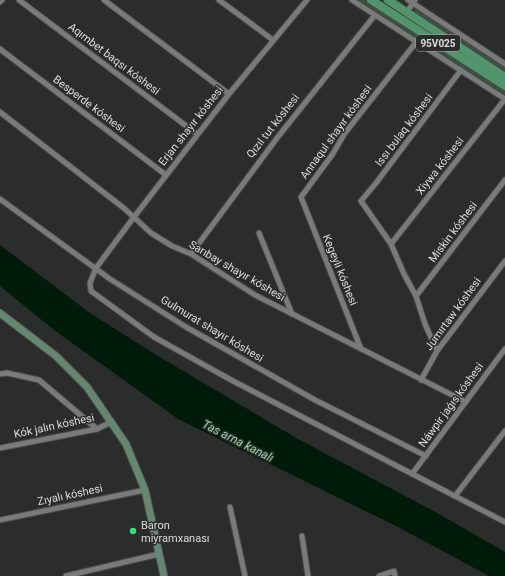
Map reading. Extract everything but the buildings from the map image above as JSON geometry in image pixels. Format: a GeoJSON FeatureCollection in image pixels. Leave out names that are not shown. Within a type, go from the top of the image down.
{"type":"FeatureCollection","features":[{"type":"Feature","properties":{"kind":"main road","name":"95V025"},"geometry":{"type":"LineString","coordinates":[[370,0],[505,86]]}},
{"type":"Feature","properties":{"kind":"main road","name":"95V025"},"geometry":{"type":"LineString","coordinates":[[388,0],[505,77]]}},
{"type":"Feature","properties":{"kind":"main road"},"geometry":{"type":"LineString","coordinates":[[0,313],[56,356],[87,387],[126,444],[145,490],[164,576]]}},
{"type":"Feature","properties":{"kind":"street","name":"Aqımbet baqsı kóshesi"},"geometry":{"type":"LineString","coordinates":[[19,0],[198,134]]}},
{"type":"Feature","properties":{"kind":"street"},"geometry":{"type":"LineString","coordinates":[[104,0],[229,94]]}},
{"type":"Feature","properties":{"kind":"street"},"geometry":{"type":"LineString","coordinates":[[220,0],[273,40]]}},
{"type":"Feature","properties":{"kind":"street","name":"Erjan shayır kóshesi"},"geometry":{"type":"LineString","coordinates":[[96,268],[229,94],[307,0]]}},
{"type":"Feature","properties":{"kind":"street"},"geometry":{"type":"LineString","coordinates":[[352,0],[505,99]]}},
{"type":"Feature","properties":{"kind":"street"},"geometry":{"type":"LineString","coordinates":[[408,0],[414,2],[505,64]]}},
{"type":"Feature","properties":{"kind":"street"},"geometry":{"type":"LineString","coordinates":[[407,12],[414,2]]}},
{"type":"Feature","properties":{"kind":"street","name":"Qızıl tut kóshesi"},"geometry":{"type":"LineString","coordinates":[[191,254],[272,144],[375,15]]}},
{"type":"Feature","properties":{"kind":"street","name":"Annaqul shayır kóshesi"},"geometry":{"type":"LineString","coordinates":[[301,197],[332,155],[344,133],[417,41]]}},
{"type":"Feature","properties":{"kind":"street","name":"Besperde kóshesi"},"geometry":{"type":"LineString","coordinates":[[0,49],[166,175]]}},
{"type":"Feature","properties":{"kind":"street","name":"Issı bulaq kóshesi"},"geometry":{"type":"LineString","coordinates":[[391,244],[361,201],[461,70]]}},
{"type":"Feature","properties":{"kind":"street","name":"Xiywa kóshesi"},"geometry":{"type":"LineString","coordinates":[[391,244],[505,99]]}},
{"type":"Feature","properties":{"kind":"street","name":"Sarıbay shayır kóshesi"},"geometry":{"type":"LineString","coordinates":[[0,112],[134,217],[152,233],[172,246],[191,254],[255,295],[466,402]]}},
{"type":"Feature","properties":{"kind":"street","name":"Miskin kóshesi"},"geometry":{"type":"LineString","coordinates":[[416,296],[505,180]]}},
{"type":"Feature","properties":{"kind":"street","name":"Kegeyli kóshesi"},"geometry":{"type":"LineString","coordinates":[[301,197],[361,349]]}},
{"type":"Feature","properties":{"kind":"street","name":"Gulmurat shayır kóshesi"},"geometry":{"type":"LineString","coordinates":[[0,199],[116,283],[230,352],[315,400],[426,456]]}},
{"type":"Feature","properties":{"kind":"street"},"geometry":{"type":"LineString","coordinates":[[259,233],[292,314]]}},
{"type":"Feature","properties":{"kind":"street"},"geometry":{"type":"LineString","coordinates":[[391,244],[404,274],[416,296],[425,324],[437,351]]}},
{"type":"Feature","properties":{"kind":"street","name":"Jumırtaw kóshesi"},"geometry":{"type":"LineString","coordinates":[[421,380],[437,351],[505,261]]}},
{"type":"Feature","properties":{"kind":"street"},"geometry":{"type":"LineString","coordinates":[[96,268],[90,283],[91,291],[154,337],[233,381],[455,496],[504,519]]}},
{"type":"Feature","properties":{"kind":"street","name":"Náwpir jaǵıs kóshesi"},"geometry":{"type":"LineString","coordinates":[[412,474],[505,349]]}},
{"type":"Feature","properties":{"kind":"street"},"geometry":{"type":"LineString","coordinates":[[0,374],[6,373],[39,380],[97,428]]}},
{"type":"Feature","properties":{"kind":"street","name":"Kók jalın kóshesi"},"geometry":{"type":"LineString","coordinates":[[0,448],[97,428],[111,422]]}},
{"type":"Feature","properties":{"kind":"street"},"geometry":{"type":"LineString","coordinates":[[455,496],[505,431]]}},
{"type":"Feature","properties":{"kind":"street","name":"Zıyalı kóshesi"},"geometry":{"type":"LineString","coordinates":[[0,520],[145,490]]}},
{"type":"Feature","properties":{"kind":"street"},"geometry":{"type":"LineString","coordinates":[[230,507],[245,576]]}},
{"type":"Feature","properties":{"kind":"street"},"geometry":{"type":"LineString","coordinates":[[302,536],[308,576]]}},
{"type":"Feature","properties":{"kind":"street"},"geometry":{"type":"LineString","coordinates":[[66,576],[159,554]]}},
{"type":"Feature","properties":{"kind":"street"},"geometry":{"type":"LineString","coordinates":[[378,576],[394,574]]}},
{"type":"Feature","properties":{"kind":"shaded area"},"geometry":{"type":"Polygon","coordinates":[[[358,0],[365,0],[505,90],[505,95],[358,0]]]}},
{"type":"Feature","properties":{"kind":"shaded area"},"geometry":{"type":"Polygon","coordinates":[[[416,8],[505,66],[505,73],[412,13],[416,8]]]}},
{"type":"Feature","properties":{"kind":"water","name":"Tas arna kanalı"},"geometry":{"type":"Polygon","coordinates":[[[0,245],[90,313],[153,353],[298,439],[439,514],[505,552],[505,576],[489,576],[398,527],[178,419],[54,330],[0,286],[0,245]]]}},
{"type":"Feature","properties":{"kind":"place","name":"Baron miyramxanası"},"geometry":{"type":"Point","coordinates":[133,531]}}]}
